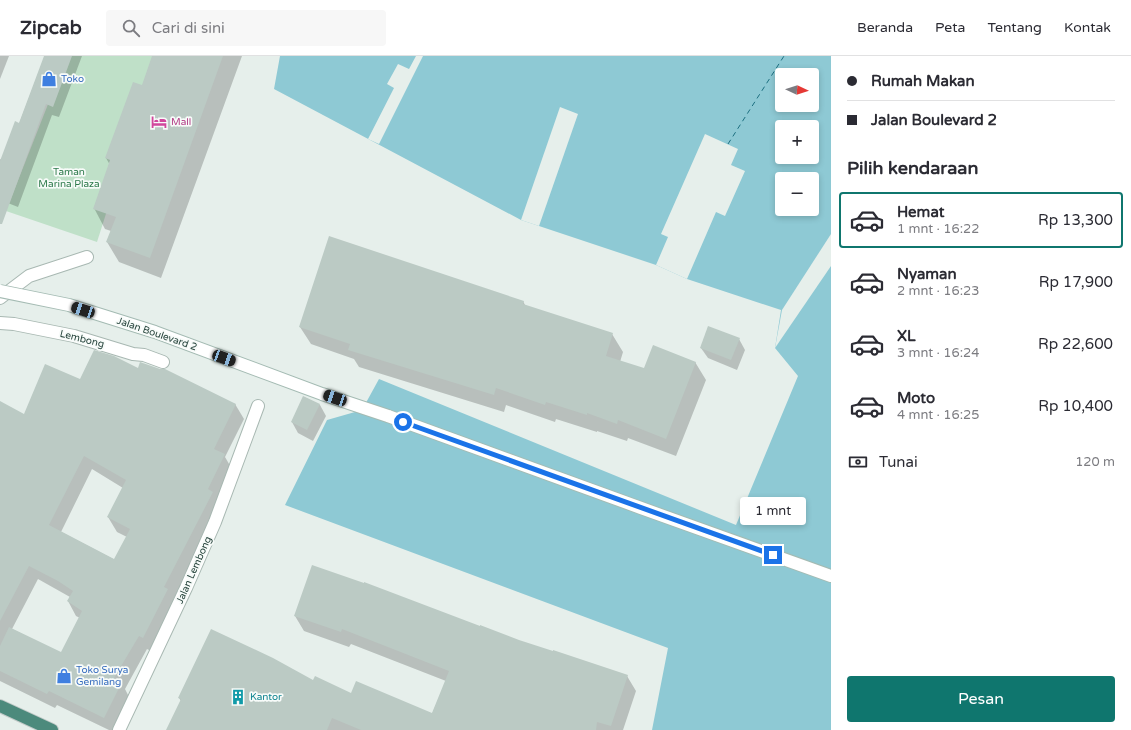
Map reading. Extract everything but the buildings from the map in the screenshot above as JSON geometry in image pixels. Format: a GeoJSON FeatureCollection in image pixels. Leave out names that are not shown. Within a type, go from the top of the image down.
{"type":"FeatureCollection","features":[{"type":"Feature","properties":{"kind":"highway"},"geometry":{"type":"LineString","coordinates":[[0,706],[52,730]]}},
{"type":"Feature","properties":{"kind":"main road"},"geometry":{"type":"LineString","coordinates":[[0,298],[29,276],[87,258]]}},
{"type":"Feature","properties":{"kind":"main road","name":"Jalan Boulevard 2"},"geometry":{"type":"LineString","coordinates":[[0,291],[69,305],[155,332],[322,394],[388,416],[831,576]]}},
{"type":"Feature","properties":{"kind":"main road","name":"Lembong"},"geometry":{"type":"LineString","coordinates":[[0,323],[14,324],[74,336],[133,354],[144,355],[163,362]]}},
{"type":"Feature","properties":{"kind":"main road","name":"Jalan Lembong"},"geometry":{"type":"LineString","coordinates":[[119,730],[212,530],[258,406]]}},
{"type":"Feature","properties":{"kind":"green space","name":"Taman Marina Plaza"},"geometry":{"type":"Polygon","coordinates":[[[67,56],[156,56],[97,242],[6,211],[67,56]]]}},
{"type":"Feature","properties":{"kind":"water"},"geometry":{"type":"Polygon","coordinates":[[[280,56],[831,56],[831,730],[652,730],[668,648],[285,505],[327,420],[362,410],[379,379],[736,525],[798,376],[775,348],[781,310],[687,279],[656,265],[521,220],[274,89],[280,56]]]}},
{"type":"Feature","properties":{"kind":"pier"},"geometry":{"type":"Polygon","coordinates":[[[416,56],[423,56],[379,144],[368,139],[394,88],[387,84],[398,64],[409,69],[416,56]]]}},
{"type":"Feature","properties":{"kind":"pier"},"geometry":{"type":"Polygon","coordinates":[[[560,107],[578,114],[539,226],[521,220],[560,107]]]}},
{"type":"Feature","properties":{"kind":"pier"},"geometry":{"type":"Polygon","coordinates":[[[705,134],[738,149],[731,165],[745,171],[725,216],[716,212],[687,279],[656,265],[668,237],[661,234],[705,134]]]}},
{"type":"Feature","properties":{"kind":"pier"},"geometry":{"type":"Polygon","coordinates":[[[831,234],[831,266],[775,348],[782,310],[831,234]]]}},
{"type":"Feature","properties":{"kind":"ferry route"},"geometry":{"type":"LineString","coordinates":[[728,144],[784,56]]}},
{"type":"Feature","properties":{"kind":"place","name":"Toko"},"geometry":{"type":"Point","coordinates":[49,79]}},
{"type":"Feature","properties":{"kind":"place","name":"Mall"},"geometry":{"type":"Point","coordinates":[159,122]}},
{"type":"Feature","properties":{"kind":"place","name":"Toko Surya Gemilang"},"geometry":{"type":"Point","coordinates":[64,676]}},
{"type":"Feature","properties":{"kind":"place","name":"Kantor"},"geometry":{"type":"Point","coordinates":[238,697]}},
{"type":"Feature","properties":{"kind":"route"},"geometry":{"type":"LineString","coordinates":[[403,422],[773,555]]}}]}
